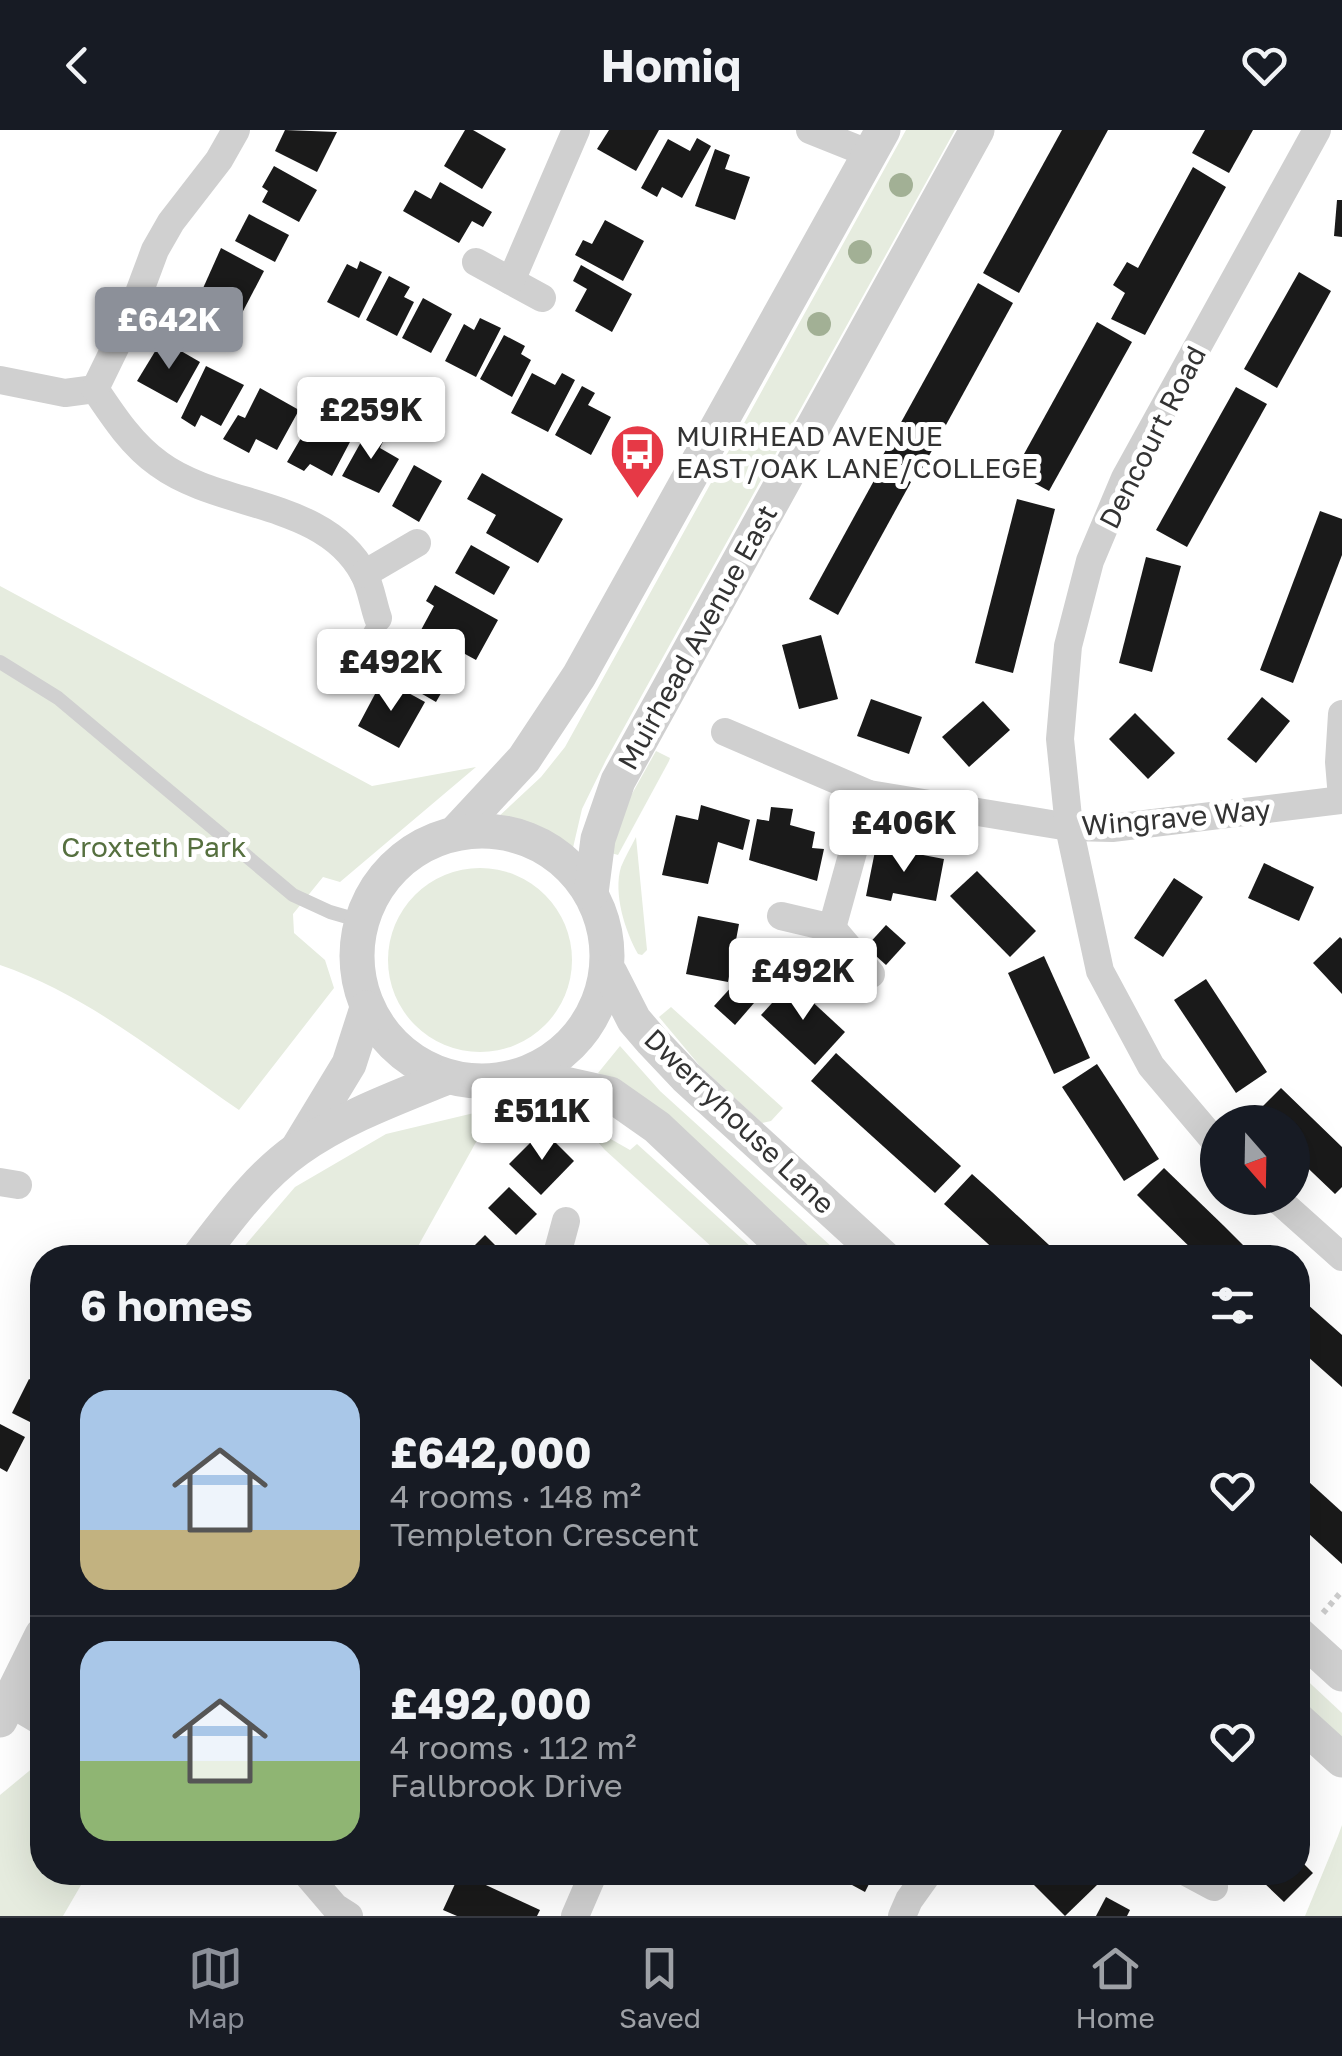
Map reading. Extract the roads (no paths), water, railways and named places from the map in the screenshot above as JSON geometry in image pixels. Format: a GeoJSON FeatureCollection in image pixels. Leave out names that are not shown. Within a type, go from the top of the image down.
{"type":"FeatureCollection","features":[{"type":"Feature","properties":{"kind":"street"},"geometry":{"type":"LineString","coordinates":[[95,388],[125,329],[155,250],[236,130]]}},
{"type":"Feature","properties":{"kind":"street"},"geometry":{"type":"LineString","coordinates":[[512,280],[576,130]]}},
{"type":"Feature","properties":{"kind":"street"},"geometry":{"type":"LineString","coordinates":[[458,830],[524,758],[579,676],[876,142],[810,130]]}},
{"type":"Feature","properties":{"kind":"street","name":"Muirhead Avenue East"},"geometry":{"type":"LineString","coordinates":[[591,893],[598,839],[618,781],[977,130]]}},
{"type":"Feature","properties":{"kind":"street","name":"Dencourt Road"},"geometry":{"type":"LineString","coordinates":[[1200,1124],[1151,1066],[1100,971],[1069,827],[1060,740],[1068,646],[1090,560],[1125,478],[1318,130]]}},
{"type":"Feature","properties":{"kind":"street"},"geometry":{"type":"LineString","coordinates":[[476,262],[542,298]]}},
{"type":"Feature","properties":{"kind":"street"},"geometry":{"type":"LineString","coordinates":[[0,380],[65,393],[95,388]]}},
{"type":"Feature","properties":{"kind":"street"},"geometry":{"type":"LineString","coordinates":[[95,388],[134,441],[158,464],[208,490],[287,512],[339,546],[364,574],[378,618]]}},
{"type":"Feature","properties":{"kind":"street"},"geometry":{"type":"LineString","coordinates":[[364,574],[416,543]]}},
{"type":"Feature","properties":{"kind":"street"},"geometry":{"type":"LineString","coordinates":[[1342,714],[1342,799]]}},
{"type":"Feature","properties":{"kind":"street","name":"Wingrave Way"},"geometry":{"type":"LineString","coordinates":[[725,732],[869,794],[1069,827],[1112,828],[1342,799]]}},
{"type":"Feature","properties":{"kind":"street"},"geometry":{"type":"LineString","coordinates":[[832,928],[869,794]]}},
{"type":"Feature","properties":{"kind":"street"},"geometry":{"type":"LineString","coordinates":[[458,830],[490,830],[532,840],[568,864],[591,893],[606,934],[610,973],[602,999],[584,1030],[558,1056],[524,1074],[488,1081],[445,1078],[420,1065],[386,1038],[367,1008],[356,966],[361,922],[385,875],[416,848],[458,830]]}},
{"type":"Feature","properties":{"kind":"street"},"geometry":{"type":"LineString","coordinates":[[781,916],[832,928],[871,974]]}},
{"type":"Feature","properties":{"kind":"street","name":"Dwerryhouse Lane"},"geometry":{"type":"LineString","coordinates":[[610,973],[634,1020],[652,1042],[870,1245]]}},
{"type":"Feature","properties":{"kind":"street"},"geometry":{"type":"LineString","coordinates":[[298,1149],[349,1064],[367,1008]]}},
{"type":"Feature","properties":{"kind":"street"},"geometry":{"type":"LineString","coordinates":[[524,1074],[610,1094],[657,1127],[782,1245]]}},
{"type":"Feature","properties":{"kind":"street"},"geometry":{"type":"LineString","coordinates":[[208,1245],[246,1197],[298,1149],[379,1105],[445,1078]]}},
{"type":"Feature","properties":{"kind":"street"},"geometry":{"type":"LineString","coordinates":[[1295,1215],[1342,1257]]}},
{"type":"Feature","properties":{"kind":"street"},"geometry":{"type":"LineString","coordinates":[[560,1245],[566,1221]]}},
{"type":"Feature","properties":{"kind":"street"},"geometry":{"type":"LineString","coordinates":[[1310,1645],[1342,1674]]}},
{"type":"Feature","properties":{"kind":"street"},"geometry":{"type":"LineString","coordinates":[[30,1660],[5,1711],[30,1718]]}},
{"type":"Feature","properties":{"kind":"street"},"geometry":{"type":"LineString","coordinates":[[1310,1731],[1342,1760]]}},
{"type":"Feature","properties":{"kind":"street"},"geometry":{"type":"LineString","coordinates":[[317,1885],[349,1916]]}},
{"type":"Feature","properties":{"kind":"street"},"geometry":{"type":"LineString","coordinates":[[575,1916],[588,1885]]}},
{"type":"Feature","properties":{"kind":"street"},"geometry":{"type":"LineString","coordinates":[[902,1916],[920,1885]]}},
{"type":"Feature","properties":{"kind":"street"},"geometry":{"type":"LineString","coordinates":[[1210,1885],[1214,1887]]}},
{"type":"Feature","properties":{"kind":"lane"},"geometry":{"type":"LineString","coordinates":[[347,673],[378,618]]}},
{"type":"Feature","properties":{"kind":"lane"},"geometry":{"type":"LineString","coordinates":[[0,662],[58,698],[294,894],[361,922]]}},
{"type":"Feature","properties":{"kind":"place","name":"MUIRHEAD AVENUE EAST/OAK LANE/COLLEGE"},"geometry":{"type":"Point","coordinates":[637,500]}},
{"type":"Feature","properties":{"kind":"park label","name":"Croxteth Park"},"geometry":{"type":"Point","coordinates":[154,846]}}]}
